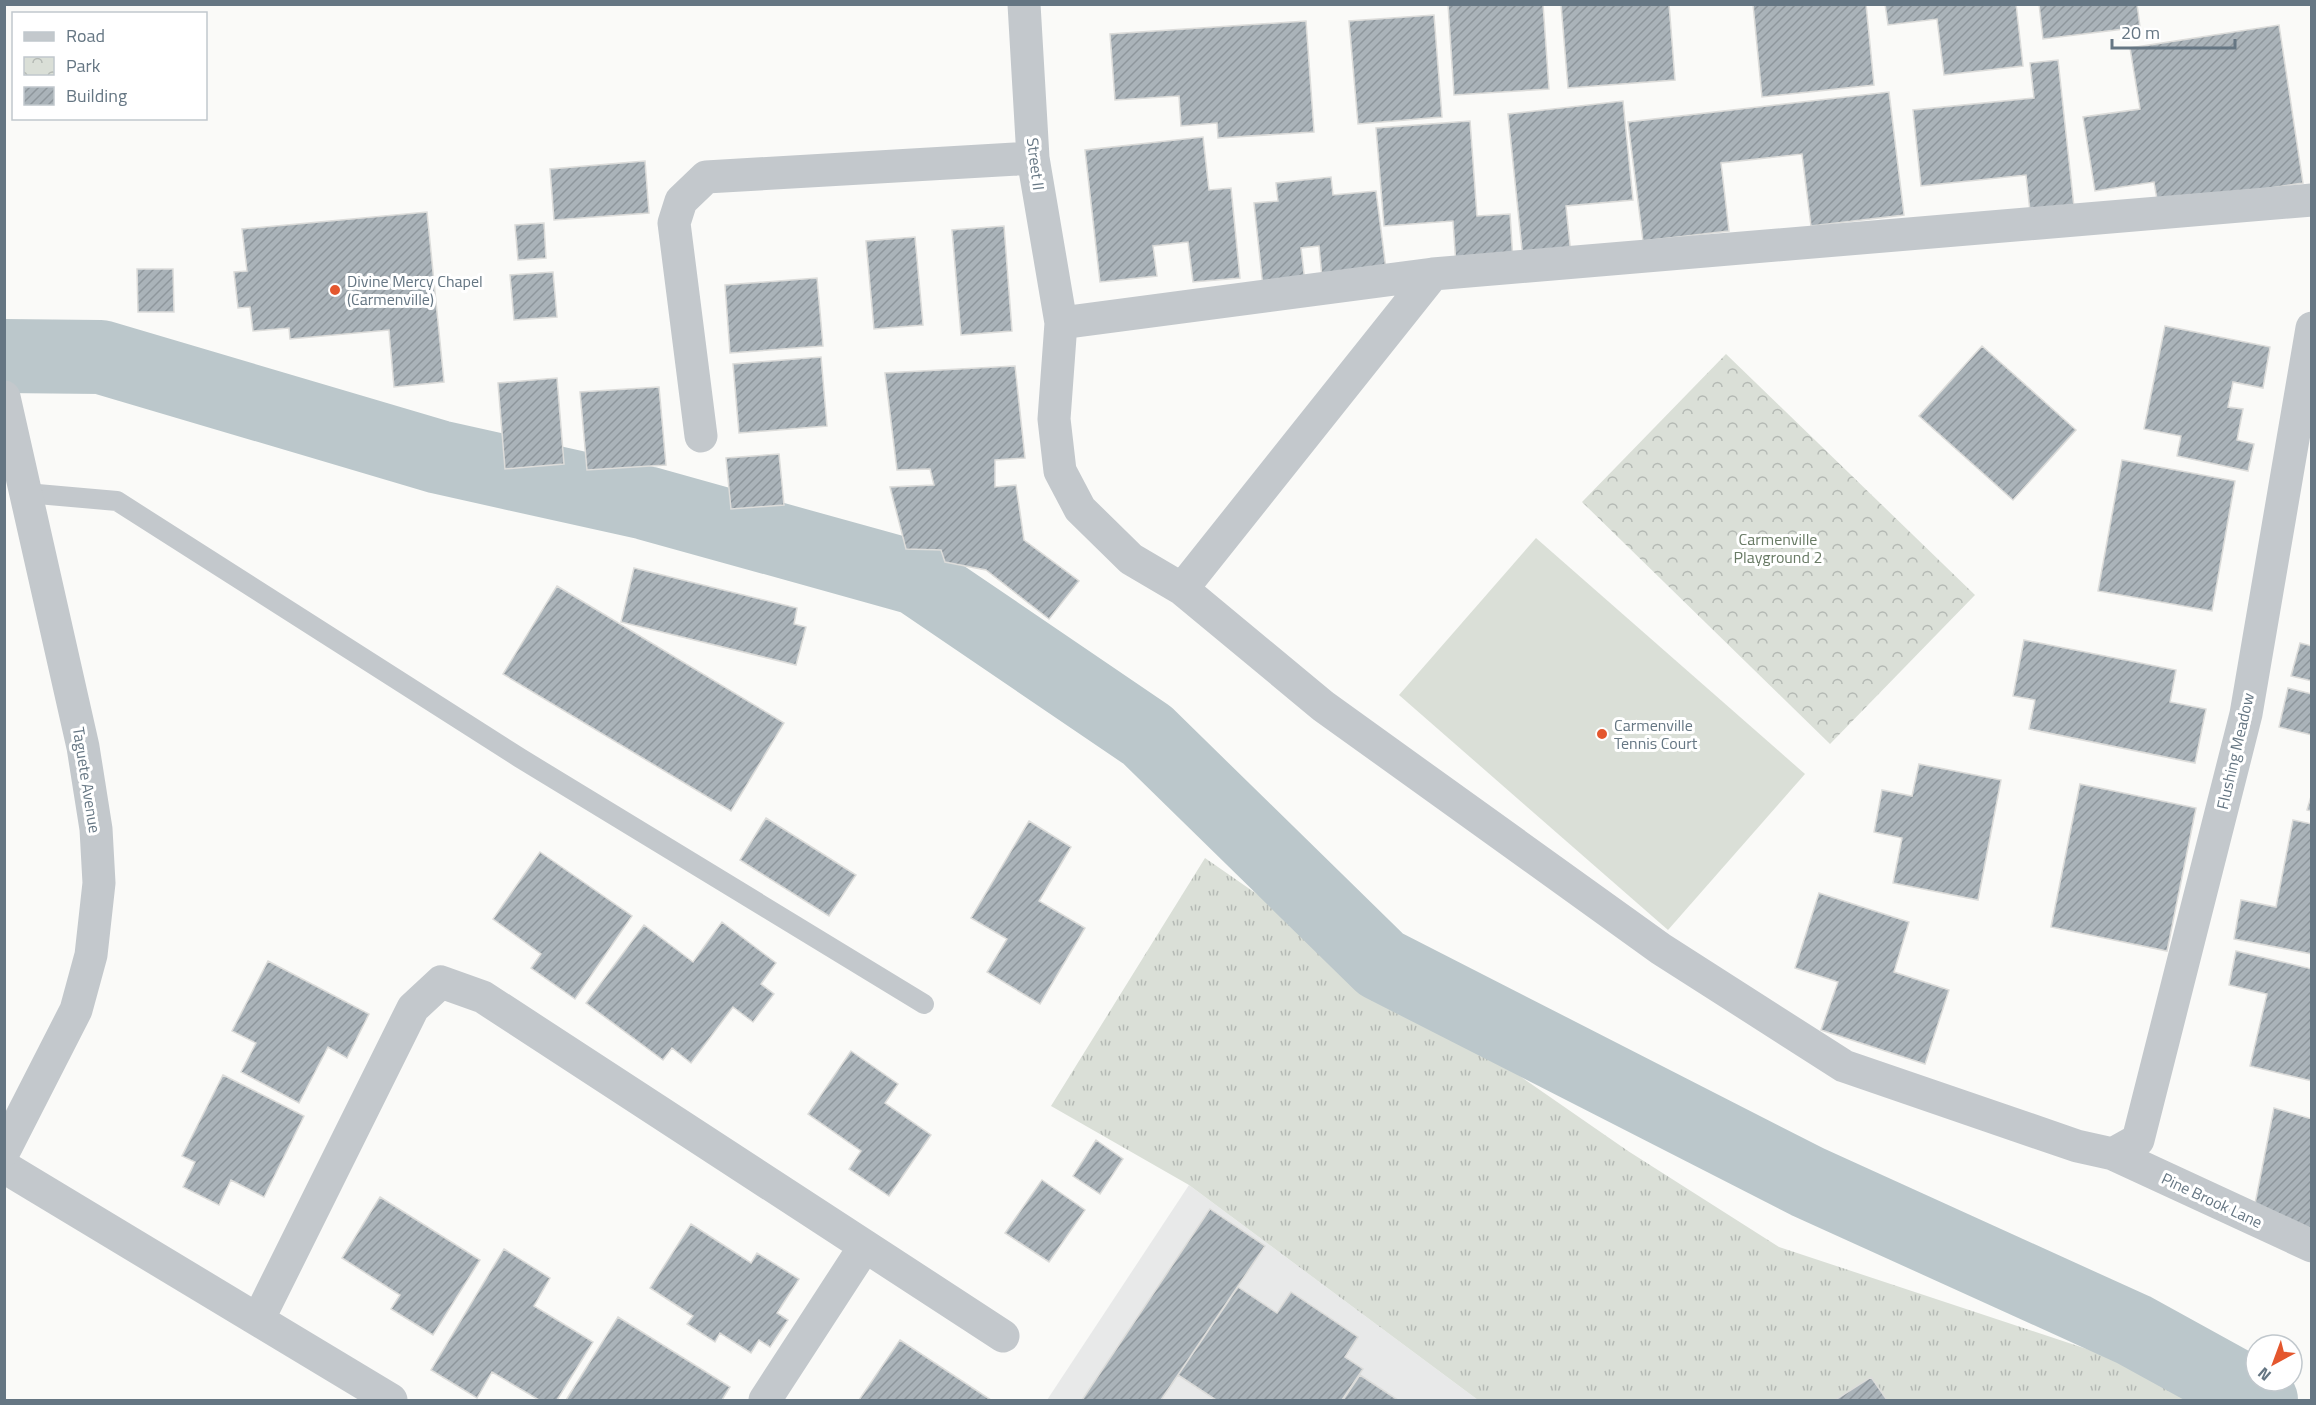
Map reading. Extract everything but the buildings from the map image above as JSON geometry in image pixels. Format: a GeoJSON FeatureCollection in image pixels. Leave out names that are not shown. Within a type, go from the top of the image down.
{"type":"FeatureCollection","features":[{"type":"Feature","properties":{"kind":"street","name":"Street II"},"geometry":{"type":"LineString","coordinates":[[1024,4],[1033,158],[1061,323],[1054,418],[1060,471],[1080,509],[1131,559],[1182,589]]}},
{"type":"Feature","properties":{"kind":"street"},"geometry":{"type":"LineString","coordinates":[[701,436],[674,223],[681,201],[706,177],[1033,158]]}},
{"type":"Feature","properties":{"kind":"street"},"geometry":{"type":"LineString","coordinates":[[1061,323],[1433,274],[2312,200]]}},
{"type":"Feature","properties":{"kind":"street"},"geometry":{"type":"LineString","coordinates":[[1182,589],[1433,274]]}},
{"type":"Feature","properties":{"kind":"street","name":"Flushing Meadow"},"geometry":{"type":"LineString","coordinates":[[2113,1154],[2138,1140],[2246,714],[2312,328]]}},
{"type":"Feature","properties":{"kind":"street","name":"Taguete Avenue"},"geometry":{"type":"LineString","coordinates":[[4,397],[15,495],[83,747],[96,829],[99,883],[91,955],[76,1010],[4,1151]]}},
{"type":"Feature","properties":{"kind":"street","name":"Pine Brook Lane"},"geometry":{"type":"LineString","coordinates":[[1182,589],[1342,720],[1661,949],[1844,1066],[2077,1146],[2113,1154],[2312,1246]]}},
{"type":"Feature","properties":{"kind":"street"},"geometry":{"type":"LineString","coordinates":[[258,1320],[413,1008],[441,982],[483,997],[1003,1336]]}},
{"type":"Feature","properties":{"kind":"street"},"geometry":{"type":"LineString","coordinates":[[4,1167],[391,1401]]}},
{"type":"Feature","properties":{"kind":"street"},"geometry":{"type":"LineString","coordinates":[[765,1401],[865,1246]]}},
{"type":"Feature","properties":{"kind":"lane"},"geometry":{"type":"LineString","coordinates":[[15,495],[117,501],[520,758],[924,1004]]}},
{"type":"Feature","properties":{"kind":"shaded area"},"geometry":{"type":"Polygon","coordinates":[[[1189,1185],[1478,1400],[1047,1400],[1189,1185]]]}},
{"type":"Feature","properties":{"kind":"green space","name":"Carmenville Playground 2"},"geometry":{"type":"Polygon","coordinates":[[[1726,354],[1975,595],[1830,744],[1582,502],[1726,354]]]}},
{"type":"Feature","properties":{"kind":"green space","name":"Carmenville Tennis Court"},"geometry":{"type":"Polygon","coordinates":[[[1536,538],[1805,774],[1668,930],[1399,695],[1536,538]]]}},
{"type":"Feature","properties":{"kind":"green space"},"geometry":{"type":"Polygon","coordinates":[[[1205,858],[1628,1151],[1779,1247],[2111,1357],[2190,1400],[1478,1400],[1189,1185],[1051,1106],[1205,858]]]}},
{"type":"Feature","properties":{"kind":"waterway"},"geometry":{"type":"LineString","coordinates":[[4,356],[101,357],[439,457],[646,503],[916,578],[1147,735],[1381,964],[1808,1182],[2134,1330],[2261,1400]]}},
{"type":"Feature","properties":{"kind":"place","name":"Divine Mercy Chapel (Carmenville)"},"geometry":{"type":"Point","coordinates":[335,290]}},
{"type":"Feature","properties":{"kind":"place","name":"Carmenville Tennis Court"},"geometry":{"type":"Point","coordinates":[1602,734]}}]}
